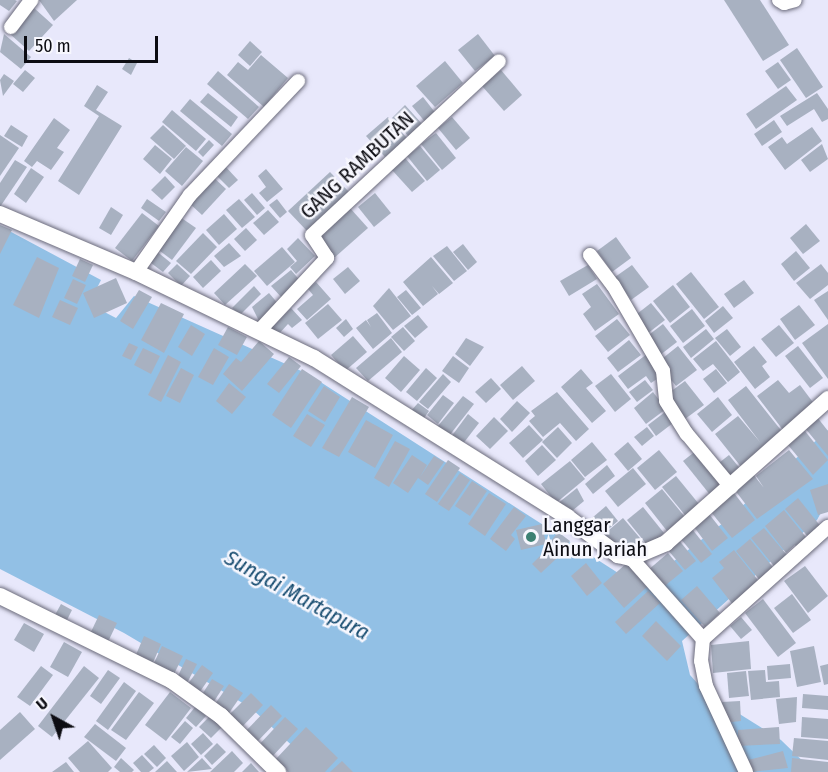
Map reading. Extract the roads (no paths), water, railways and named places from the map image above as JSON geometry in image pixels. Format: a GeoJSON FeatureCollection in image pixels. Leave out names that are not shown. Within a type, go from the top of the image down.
{"type":"FeatureCollection","features":[{"type":"Feature","properties":{"kind":"street"},"geometry":{"type":"LineString","coordinates":[[11,27],[31,0]]}},
{"type":"Feature","properties":{"kind":"street"},"geometry":{"type":"LineString","coordinates":[[779,0],[795,0]]}},
{"type":"Feature","properties":{"kind":"street","name":"GANG RAMBUTAN"},"geometry":{"type":"LineString","coordinates":[[259,331],[327,258],[312,235],[499,61]]}},
{"type":"Feature","properties":{"kind":"street"},"geometry":{"type":"LineString","coordinates":[[136,272],[190,195],[298,81]]}},
{"type":"Feature","properties":{"kind":"street"},"geometry":{"type":"LineString","coordinates":[[0,214],[136,272],[314,358],[403,411],[567,517],[607,549],[631,558],[701,637],[701,662],[706,686],[746,772]]}},
{"type":"Feature","properties":{"kind":"street"},"geometry":{"type":"LineString","coordinates":[[590,255],[613,285],[663,371],[666,400],[671,409],[687,434],[731,487]]}},
{"type":"Feature","properties":{"kind":"street"},"geometry":{"type":"LineString","coordinates":[[631,558],[666,543],[828,399]]}},
{"type":"Feature","properties":{"kind":"street"},"geometry":{"type":"LineString","coordinates":[[701,637],[828,527]]}},
{"type":"Feature","properties":{"kind":"street"},"geometry":{"type":"LineString","coordinates":[[0,596],[171,680],[221,716],[278,772]]}},
{"type":"Feature","properties":{"kind":"water","name":"Sungai Martapura"},"geometry":{"type":"Polygon","coordinates":[[[0,226],[101,280],[89,304],[116,318],[134,296],[308,374],[629,580],[652,578],[723,523],[828,430],[828,500],[817,520],[682,641],[690,675],[706,693],[781,740],[814,772],[321,772],[251,708],[124,633],[0,569],[0,226]]]}},
{"type":"Feature","properties":{"kind":"place","name":"Langgar Ainun Jariah"},"geometry":{"type":"Point","coordinates":[531,537]}}]}
